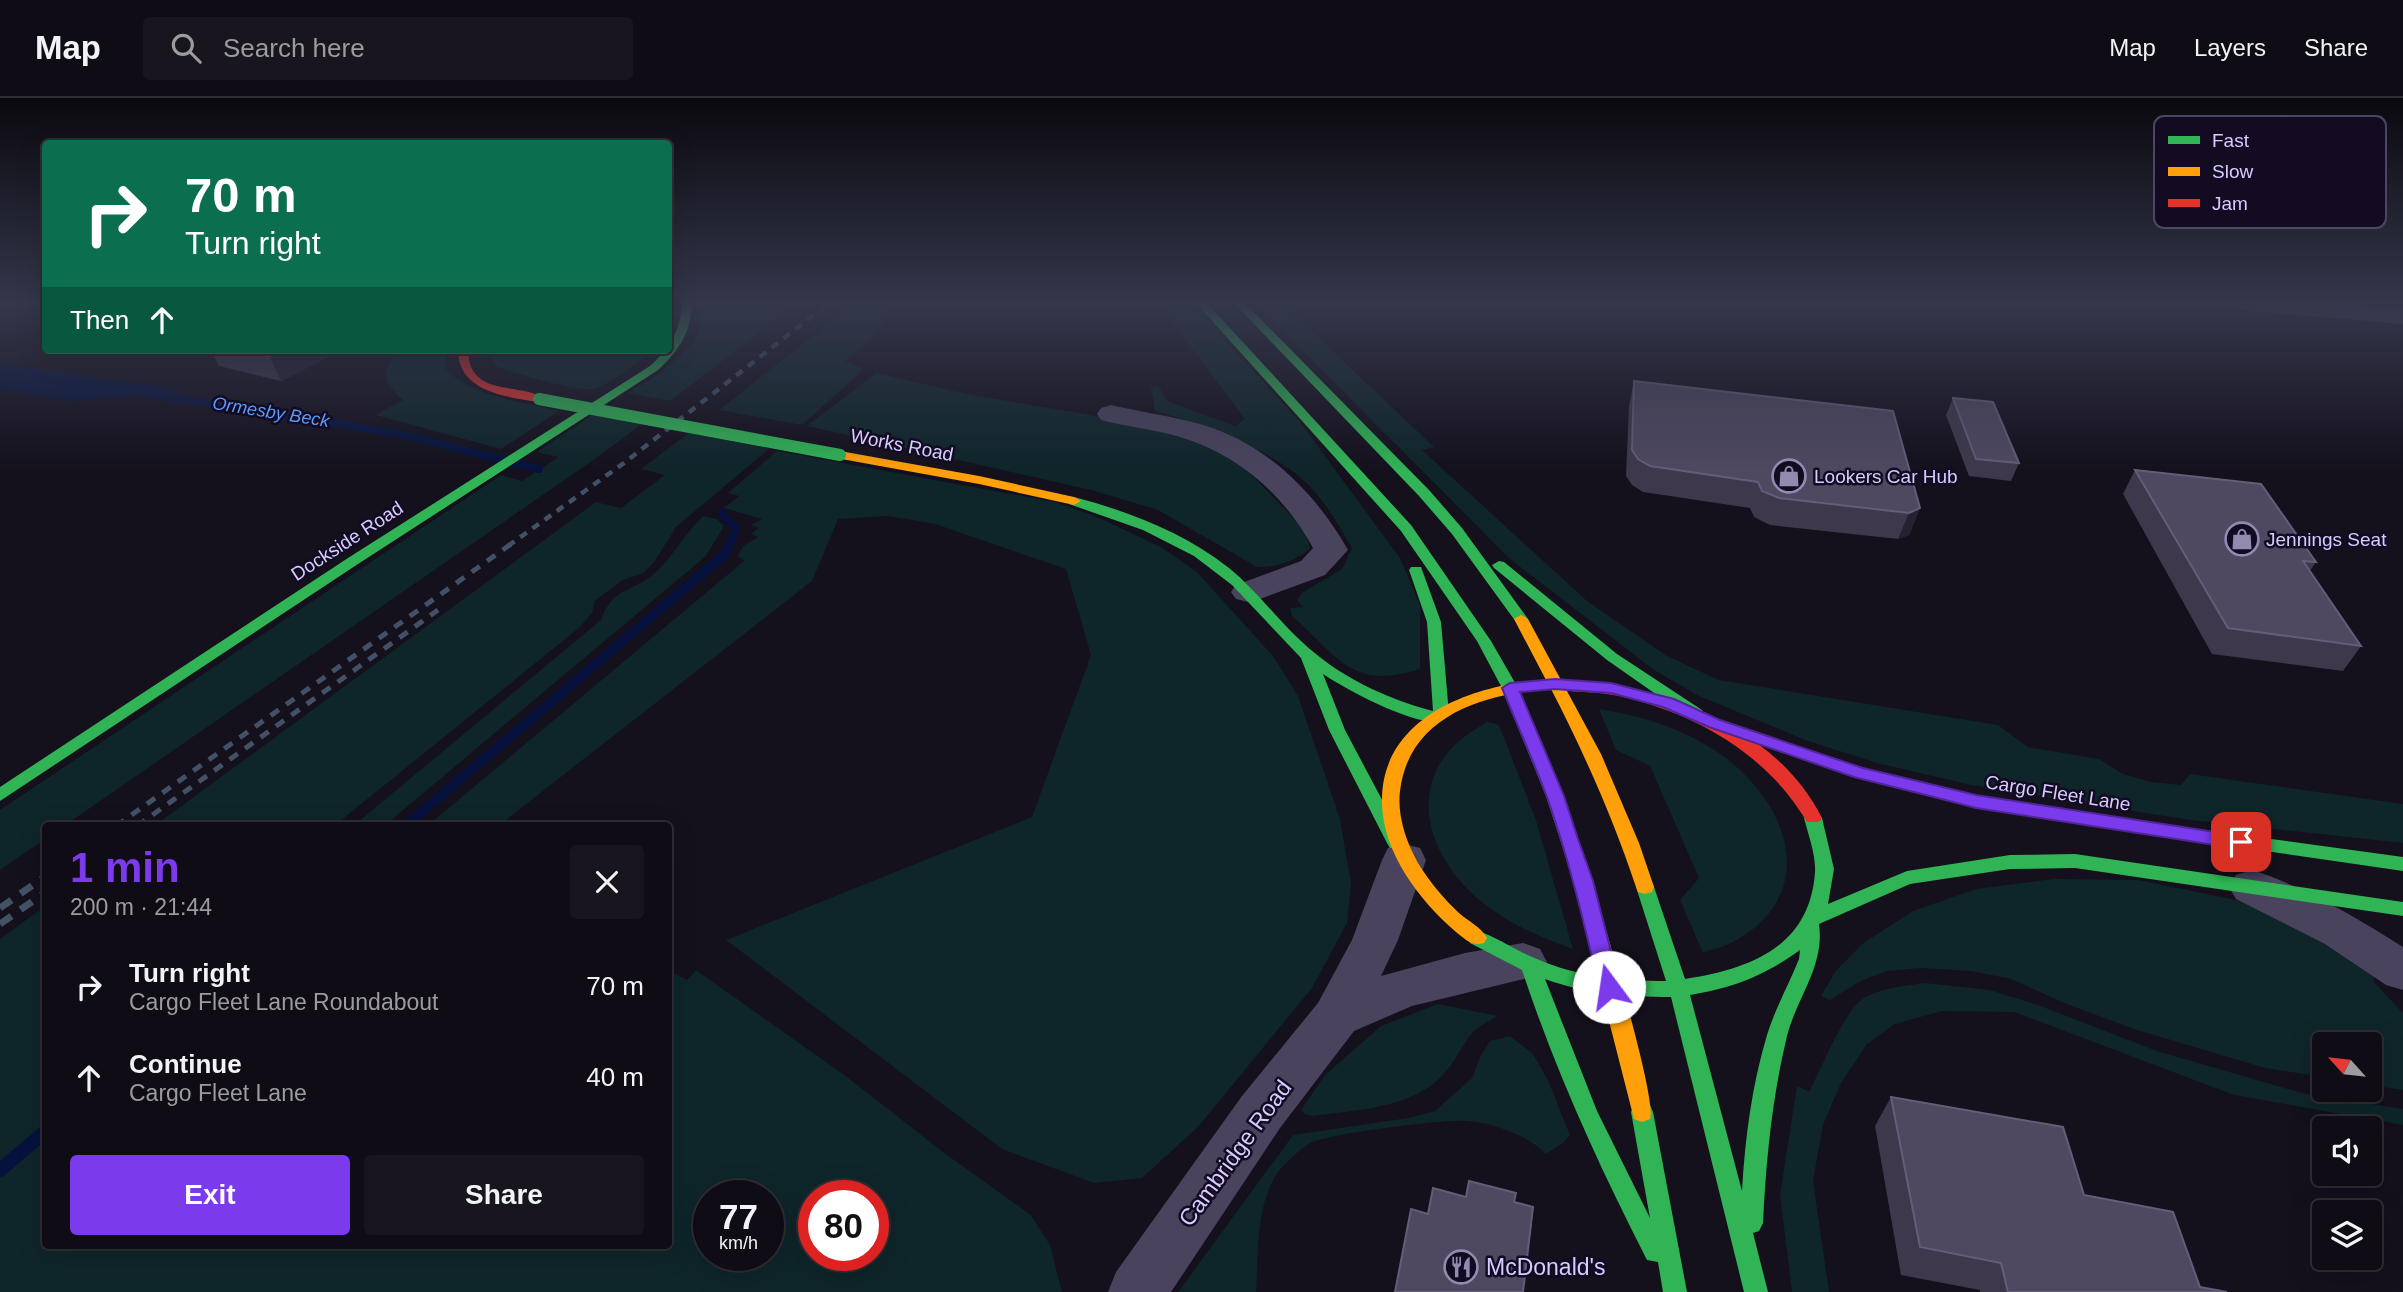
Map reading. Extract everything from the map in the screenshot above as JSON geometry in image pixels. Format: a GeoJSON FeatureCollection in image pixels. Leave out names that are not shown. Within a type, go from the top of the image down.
{"type":"FeatureCollection","features":[{"type":"Feature","properties":{"kind":"main road","name":"Works Road"},"geometry":{"type":"LineString","coordinates":[[460,359],[462,367],[473,378],[492,387],[539,399],[1028,491],[1113,513],[1154,528],[1204,555],[1248,592],[1309,658],[1396,708],[1438,716]]}},
{"type":"Feature","properties":{"kind":"main road","name":"Dockside Road"},"geometry":{"type":"LineString","coordinates":[[0,795],[353,561],[532,448],[664,359]]}},
{"type":"Feature","properties":{"kind":"main road"},"geometry":{"type":"LineString","coordinates":[[1252,359],[1406,528],[1484,641],[1510,688],[1559,808],[1583,881],[1609,987],[1634,1071],[1675,1291]]}},
{"type":"Feature","properties":{"kind":"main road"},"geometry":{"type":"LineString","coordinates":[[1294,359],[1424,492],[1457,531],[1516,611],[1593,754],[1630,843],[1679,990],[1756,1292]]}},
{"type":"Feature","properties":{"kind":"main road"},"geometry":{"type":"LineString","coordinates":[[1406,528],[1416,569],[1429,593],[1434,614],[1440,666],[1438,716]]}},
{"type":"Feature","properties":{"kind":"main road"},"geometry":{"type":"LineString","coordinates":[[1457,531],[1612,657],[1696,714]]}},
{"type":"Feature","properties":{"kind":"main road","name":"Works Road"},"geometry":{"type":"LineString","coordinates":[[1309,658],[1337,730],[1418,883],[1454,919],[1491,946],[1527,964],[1569,979],[1609,987],[1679,990],[1722,983],[1759,969],[1789,950],[1812,922]]}},
{"type":"Feature","properties":{"kind":"main road"},"geometry":{"type":"LineString","coordinates":[[1400,851],[1390,818],[1389,794],[1394,771],[1403,751],[1418,733],[1438,716],[1461,703],[1510,688],[1555,684],[1611,688],[1668,703],[1696,714],[1744,741],[1770,762],[1792,786],[1810,811],[1821,838],[1826,866],[1824,892],[1812,922],[1809,961],[1775,1042],[1763,1098],[1754,1170],[1749,1262]]}},
{"type":"Feature","properties":{"kind":"main road","name":"Cargo Fleet Lane"},"geometry":{"type":"LineString","coordinates":[[1714,723],[1860,773],[1976,802],[2403,864]]}},
{"type":"Feature","properties":{"kind":"main road"},"geometry":{"type":"LineString","coordinates":[[1812,922],[1907,878],[2010,862],[2075,861],[2403,909]]}},
{"type":"Feature","properties":{"kind":"main road"},"geometry":{"type":"LineString","coordinates":[[1527,964],[1598,1141],[1675,1291]]}},
{"type":"Feature","properties":{"kind":"street"},"geometry":{"type":"LineString","coordinates":[[1111,414],[1200,434],[1242,455],[1279,480],[1318,523],[1331,551],[1314,568],[1248,592]]}},
{"type":"Feature","properties":{"kind":"street","name":"Cambridge Road"},"geometry":{"type":"LineString","coordinates":[[1137,1292],[1261,1112],[1336,1017],[1375,940],[1400,851]]}},
{"type":"Feature","properties":{"kind":"street"},"geometry":{"type":"LineString","coordinates":[[2245,884],[2341,932],[2403,971]]}},
{"type":"Feature","properties":{"kind":"street","name":"Cambridge Road"},"geometry":{"type":"LineString","coordinates":[[1336,1017],[1401,989],[1465,972],[1527,964]]}},
{"type":"Feature","properties":{"kind":"green space"},"geometry":{"type":"Polygon","coordinates":[[[393,359],[446,359],[445,368],[469,386],[498,397],[559,411],[501,449],[376,415],[403,400],[387,382],[386,371],[393,359]]]}},
{"type":"Feature","properties":{"kind":"green space"},"geometry":{"type":"Polygon","coordinates":[[[493,359],[641,359],[615,378],[593,389],[529,377],[496,366],[493,359]]]}},
{"type":"Feature","properties":{"kind":"green space"},"geometry":{"type":"Polygon","coordinates":[[[676,359],[725,359],[670,401],[628,393],[659,374],[676,359]]]}},
{"type":"Feature","properties":{"kind":"green space"},"geometry":{"type":"Polygon","coordinates":[[[784,359],[848,359],[845,361],[864,369],[802,425],[719,410],[784,359]]]}},
{"type":"Feature","properties":{"kind":"green space"},"geometry":{"type":"Polygon","coordinates":[[[1200,359],[1242,359],[1300,422],[1400,558],[1420,605],[1420,669],[1397,675],[1362,673],[1335,657],[1292,616],[1290,608],[1303,607],[1297,600],[1303,592],[1342,569],[1352,548],[1316,493],[1301,478],[1268,455],[1231,437],[1155,411],[1151,387],[1158,385],[1167,401],[1235,426],[1245,419],[1200,359]]]}},
{"type":"Feature","properties":{"kind":"green space"},"geometry":{"type":"Polygon","coordinates":[[[1311,359],[1341,359],[1434,447],[1422,450],[1587,601],[1667,656],[1719,680],[1998,725],[2028,747],[2099,759],[2123,774],[2151,782],[2181,785],[2190,774],[2403,804],[2403,843],[2190,820],[1971,785],[1877,763],[1805,740],[1699,696],[1654,670],[1510,559],[1311,359]]]}},
{"type":"Feature","properties":{"kind":"green space"},"geometry":{"type":"Polygon","coordinates":[[[876,373],[972,395],[1131,422],[1208,442],[1250,473],[1305,530],[1310,549],[1285,563],[1257,567],[1158,510],[1091,490],[807,426],[876,373]]]}},
{"type":"Feature","properties":{"kind":"green space"},"geometry":{"type":"Polygon","coordinates":[[[594,414],[642,424],[70,822],[42,822],[42,841],[0,870],[0,810],[501,475],[522,481],[559,457],[537,452],[594,414]]]}},
{"type":"Feature","properties":{"kind":"green space"},"geometry":{"type":"Polygon","coordinates":[[[689,433],[770,448],[676,527],[655,561],[643,573],[621,581],[595,601],[592,613],[580,627],[339,822],[159,822],[596,502],[621,508],[665,475],[641,469],[689,433]]]}},
{"type":"Feature","properties":{"kind":"green space"},"geometry":{"type":"Polygon","coordinates":[[[777,451],[1055,502],[1095,516],[1161,547],[1197,572],[1273,656],[1298,696],[1340,819],[1351,883],[1347,923],[1312,988],[1198,1127],[1142,1178],[1094,1183],[1002,1149],[726,940],[1032,817],[1091,655],[1066,569],[935,524],[888,516],[838,519],[812,581],[503,822],[432,822],[744,561],[738,556],[743,546],[758,537],[750,534],[759,528],[751,525],[762,519],[724,508],[739,496],[728,493],[777,451]]]}},
{"type":"Feature","properties":{"kind":"green space"},"geometry":{"type":"Polygon","coordinates":[[[703,516],[717,519],[724,526],[706,556],[389,822],[358,822],[601,620],[611,601],[618,595],[657,571],[703,516]]]}},
{"type":"Feature","properties":{"kind":"green space"},"geometry":{"type":"Polygon","coordinates":[[[1599,709],[1661,724],[1691,737],[1719,753],[1743,773],[1763,796],[1777,821],[1786,847],[1786,873],[1778,899],[1761,922],[1733,942],[1703,953],[1680,900],[1699,878],[1650,766],[1616,750],[1599,709]]]}},
{"type":"Feature","properties":{"kind":"green space"},"geometry":{"type":"Polygon","coordinates":[[[1488,722],[1499,725],[1536,820],[1573,949],[1528,931],[1487,906],[1464,885],[1446,861],[1434,836],[1429,811],[1431,786],[1441,762],[1460,740],[1488,722]]]}},
{"type":"Feature","properties":{"kind":"green space"},"geometry":{"type":"Polygon","coordinates":[[[2054,879],[2138,880],[2261,905],[2377,975],[2373,981],[2403,1013],[2403,1090],[2382,1087],[2382,1032],[2312,1032],[2312,1075],[2265,1068],[2134,1029],[2069,1005],[2011,979],[1971,971],[1920,968],[1887,971],[1859,982],[1830,1000],[1821,996],[1835,972],[1862,944],[1913,911],[1976,889],[2054,879]]]}},
{"type":"Feature","properties":{"kind":"green space"},"geometry":{"type":"Polygon","coordinates":[[[42,908],[42,1249],[672,1249],[672,972],[687,980],[696,970],[847,1077],[943,1152],[1031,1215],[1050,1245],[1062,1292],[0,1292],[0,939],[42,908]]]}},
{"type":"Feature","properties":{"kind":"green space"},"geometry":{"type":"Polygon","coordinates":[[[1925,983],[1990,990],[2038,1005],[2157,1051],[2312,1095],[2312,1102],[2359,1102],[2403,1109],[2403,1125],[2382,1121],[2382,1116],[2352,1116],[2234,1095],[2014,1012],[1942,1011],[1895,1024],[1867,1044],[1841,1083],[1823,1125],[1813,1181],[1829,1292],[1792,1292],[1780,1195],[1797,1086],[1809,1092],[1847,1016],[1861,1000],[1883,990],[1925,983]]]}},
{"type":"Feature","properties":{"kind":"green space"},"geometry":{"type":"Polygon","coordinates":[[[1438,1004],[1498,1016],[1474,1032],[1438,1080],[1407,1099],[1313,1116],[1301,1110],[1325,1075],[1381,1026],[1438,1004]]]}},
{"type":"Feature","properties":{"kind":"green space"},"geometry":{"type":"Polygon","coordinates":[[[1510,1036],[1533,1054],[1548,1080],[1570,1135],[1563,1143],[1546,1154],[1530,1141],[1500,1128],[1479,1122],[1457,1121],[1362,1131],[1310,1143],[1278,1172],[1265,1200],[1256,1292],[1178,1292],[1293,1135],[1408,1118],[1435,1111],[1472,1078],[1490,1041],[1510,1036]]]}},
{"type":"Feature","properties":{"kind":"shaded area"},"geometry":{"type":"Polygon","coordinates":[[[0,364],[186,390],[72,401],[0,389],[0,364]]]}},
{"type":"Feature","properties":{"kind":"building"},"geometry":{"type":"Polygon","coordinates":[[[1634,381],[1893,411],[1920,508],[1909,513],[1779,498],[1762,491],[1758,482],[1650,466],[1638,459],[1632,450],[1634,381]]]}},
{"type":"Feature","properties":{"kind":"building"},"geometry":{"type":"Polygon","coordinates":[[[1953,398],[1993,402],[2019,463],[1976,459],[1953,398]]]}},
{"type":"Feature","properties":{"kind":"building"},"geometry":{"type":"Polygon","coordinates":[[[2135,470],[2261,484],[2316,562],[2303,561],[2361,646],[2228,628],[2135,470]]]}},
{"type":"Feature","properties":{"kind":"building"},"geometry":{"type":"Polygon","coordinates":[[[1891,1097],[2063,1127],[2084,1195],[2173,1212],[2200,1287],[2227,1292],[2008,1292],[2001,1263],[1920,1247],[1891,1097]]]}},
{"type":"Feature","properties":{"kind":"building","name":"McDonald's"},"geometry":{"type":"Polygon","coordinates":[[[1469,1181],[1516,1193],[1514,1202],[1533,1207],[1523,1292],[1395,1292],[1411,1209],[1428,1214],[1433,1188],[1466,1197],[1469,1181]]]}},
{"type":"Feature","properties":{"kind":"waterway","name":"Ormesby Beck"},"geometry":{"type":"LineString","coordinates":[[143,393],[400,434],[539,469]]}},
{"type":"Feature","properties":{"kind":"waterway","name":"Ormesby Beck"},"geometry":{"type":"LineString","coordinates":[[721,513],[736,528],[729,546]]}},
{"type":"Feature","properties":{"kind":"waterway","name":"Ormesby Beck"},"geometry":{"type":"LineString","coordinates":[[410,822],[725,554],[729,544]]}},
{"type":"Feature","properties":{"kind":"waterway","name":"Ormesby Beck"},"geometry":{"type":"LineString","coordinates":[[0,1170],[42,1134]]}},
{"type":"Feature","properties":{"kind":"railway"},"geometry":{"type":"LineString","coordinates":[[508,546],[624,463],[758,359]]}},
{"type":"Feature","properties":{"kind":"railway"},"geometry":{"type":"LineString","coordinates":[[122,822],[511,544]]}},
{"type":"Feature","properties":{"kind":"railway"},"geometry":{"type":"LineString","coordinates":[[143,822],[438,610]]}},
{"type":"Feature","properties":{"kind":"railway"},"geometry":{"type":"LineString","coordinates":[[0,908],[42,879]]}},
{"type":"Feature","properties":{"kind":"railway"},"geometry":{"type":"LineString","coordinates":[[0,924],[42,895]]}},
{"type":"Feature","properties":{"kind":"traffic: fast"},"geometry":{"type":"LineString","coordinates":[[0,795],[353,561],[654,368],[663,359]]}},
{"type":"Feature","properties":{"kind":"traffic: fast"},"geometry":{"type":"LineString","coordinates":[[1252,359],[1406,528],[1484,641],[1510,688],[1555,796],[1581,876]]}},
{"type":"Feature","properties":{"kind":"traffic: fast"},"geometry":{"type":"LineString","coordinates":[[1293,359],[1424,493],[1457,531],[1521,619]]}},
{"type":"Feature","properties":{"kind":"traffic: fast"},"geometry":{"type":"LineString","coordinates":[[539,399],[840,455]]}},
{"type":"Feature","properties":{"kind":"traffic: fast"},"geometry":{"type":"LineString","coordinates":[[1074,501],[1148,527],[1183,543],[1237,582],[1295,644],[1326,669],[1379,698],[1436,717]]}},
{"type":"Feature","properties":{"kind":"traffic: fast"},"geometry":{"type":"LineString","coordinates":[[1499,565],[1612,657],[1696,714]]}},
{"type":"Feature","properties":{"kind":"traffic: fast"},"geometry":{"type":"LineString","coordinates":[[1416,570],[1434,622],[1441,714]]}},
{"type":"Feature","properties":{"kind":"traffic: fast"},"geometry":{"type":"LineString","coordinates":[[1309,658],[1337,730],[1396,843]]}},
{"type":"Feature","properties":{"kind":"traffic: fast"},"geometry":{"type":"LineString","coordinates":[[1477,938],[1529,965],[1585,983],[1629,989],[1676,989],[1722,981],[1763,966],[1796,943],[1818,911],[1824,869],[1813,818]]}},
{"type":"Feature","properties":{"kind":"traffic: fast"},"geometry":{"type":"LineString","coordinates":[[2183,833],[2403,864]]}},
{"type":"Feature","properties":{"kind":"traffic: fast"},"geometry":{"type":"LineString","coordinates":[[1815,918],[1907,878],[2010,862],[2075,861],[2403,909]]}},
{"type":"Feature","properties":{"kind":"traffic: fast"},"geometry":{"type":"LineString","coordinates":[[1645,887],[1679,990],[1756,1292]]}},
{"type":"Feature","properties":{"kind":"traffic: fast"},"geometry":{"type":"LineString","coordinates":[[1751,1223],[1755,1155],[1765,1086],[1778,1032],[1809,959],[1810,926]]}},
{"type":"Feature","properties":{"kind":"traffic: fast"},"geometry":{"type":"LineString","coordinates":[[1530,965],[1586,1111],[1655,1252]]}},
{"type":"Feature","properties":{"kind":"traffic: fast"},"geometry":{"type":"LineString","coordinates":[[1642,1112],[1675,1292]]}},
{"type":"Feature","properties":{"kind":"traffic: slow"},"geometry":{"type":"LineString","coordinates":[[840,455],[979,480],[1074,501]]}},
{"type":"Feature","properties":{"kind":"traffic: slow"},"geometry":{"type":"LineString","coordinates":[[1521,619],[1593,754],[1645,887]]}},
{"type":"Feature","properties":{"kind":"traffic: slow"},"geometry":{"type":"LineString","coordinates":[[1477,938],[1451,917],[1428,891],[1409,863],[1395,832],[1390,801],[1394,771],[1409,742],[1437,716],[1450,708],[1493,692],[1555,684]]}},
{"type":"Feature","properties":{"kind":"traffic: slow"},"geometry":{"type":"LineString","coordinates":[[1746,734],[1860,773],[1976,802],[2183,833]]}},
{"type":"Feature","properties":{"kind":"traffic: slow"},"geometry":{"type":"LineString","coordinates":[[1581,876],[1634,1071],[1642,1112]]}},
{"type":"Feature","properties":{"kind":"traffic: jam"},"geometry":{"type":"LineString","coordinates":[[463,359],[468,373],[488,386],[539,399]]}},
{"type":"Feature","properties":{"kind":"traffic: jam"},"geometry":{"type":"LineString","coordinates":[[1555,684],[1586,686],[1645,697],[1702,718],[1754,750],[1792,787],[1813,818]]}},
{"type":"Feature","properties":{"kind":"place","name":"Lookers Car Hub"},"geometry":{"type":"Point","coordinates":[1789,476]}},
{"type":"Feature","properties":{"kind":"place","name":"Jennings Seat"},"geometry":{"type":"Point","coordinates":[2242,539]}},
{"type":"Feature","properties":{"kind":"place","name":"McDonald's"},"geometry":{"type":"Point","coordinates":[1461,1267]}},
{"type":"Feature","properties":{"kind":"route"},"geometry":{"type":"LineString","coordinates":[[1609,987],[1583,881],[1555,796],[1510,688],[1555,684],[1583,685],[1640,694],[1714,723],[1860,773],[1976,802],[2241,842]]}}]}
